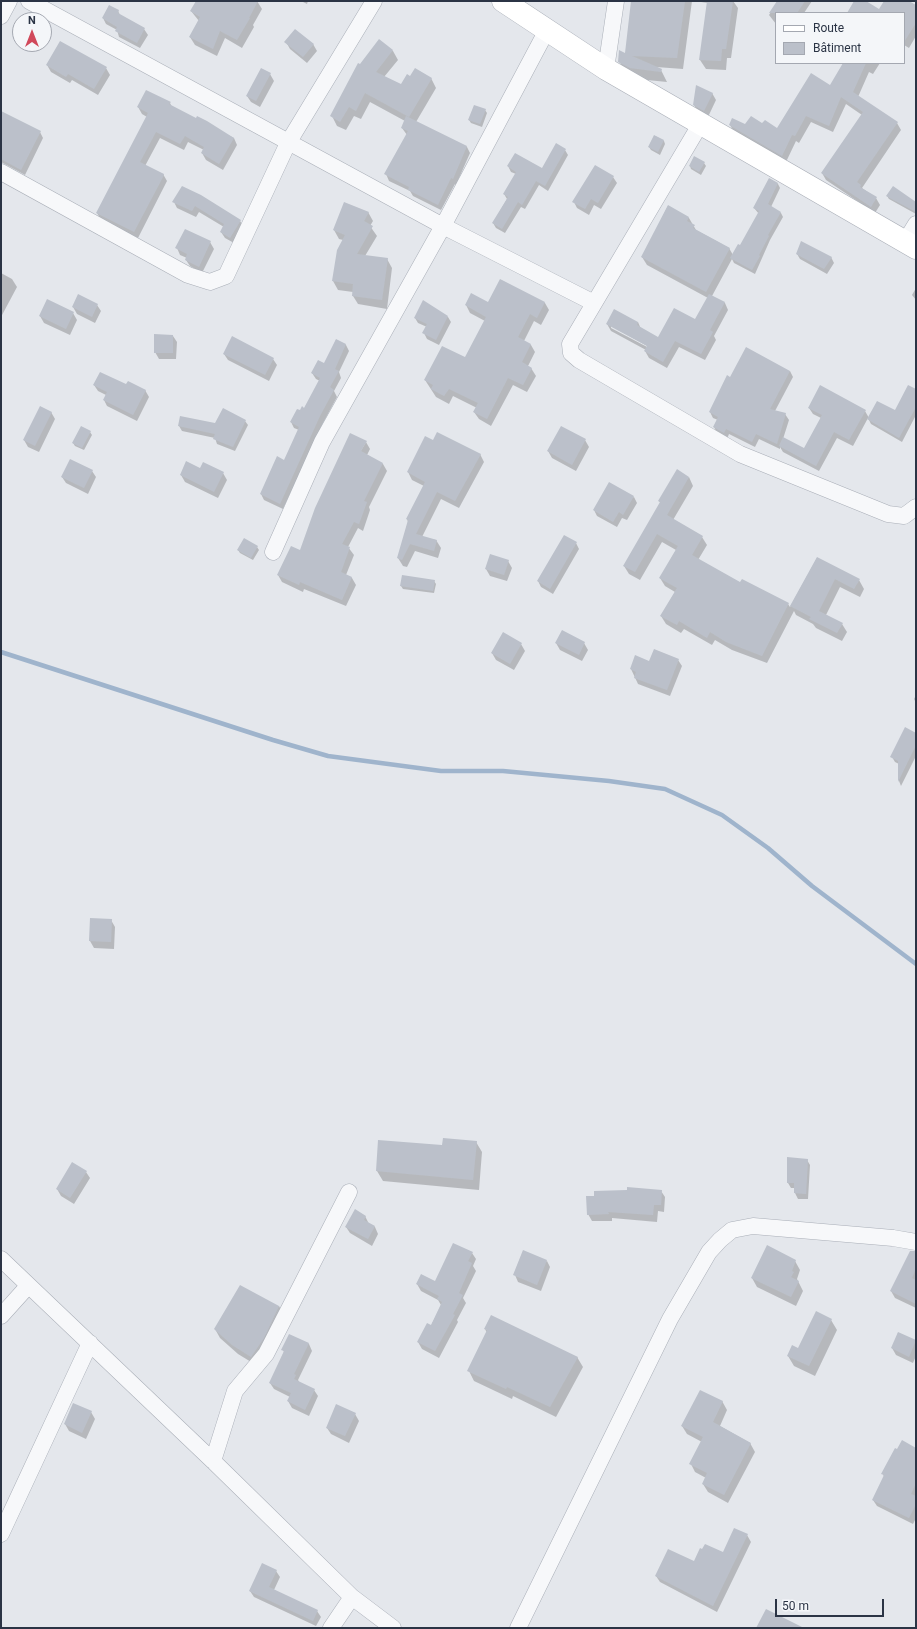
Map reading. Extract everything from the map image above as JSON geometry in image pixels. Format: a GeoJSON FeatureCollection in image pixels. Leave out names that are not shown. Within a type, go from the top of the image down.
{"type":"FeatureCollection","features":[{"type":"Feature","properties":{"kind":"street"},"geometry":{"type":"LineString","coordinates":[[1,16],[9,1]]}},
{"type":"Feature","properties":{"kind":"street"},"geometry":{"type":"LineString","coordinates":[[29,1],[443,226],[594,303]]}},
{"type":"Feature","properties":{"kind":"street"},"geometry":{"type":"LineString","coordinates":[[1,172],[188,275],[210,282],[226,276],[288,143],[374,1]]}},
{"type":"Feature","properties":{"kind":"street"},"geometry":{"type":"LineString","coordinates":[[503,1],[606,69],[701,123],[912,238]]}},
{"type":"Feature","properties":{"kind":"street"},"geometry":{"type":"LineString","coordinates":[[606,69],[616,1]]}},
{"type":"Feature","properties":{"kind":"street"},"geometry":{"type":"LineString","coordinates":[[273,552],[322,442],[443,226],[547,30]]}},
{"type":"Feature","properties":{"kind":"street"},"geometry":{"type":"LineString","coordinates":[[701,123],[570,344],[571,353],[579,360],[740,454],[888,514],[904,516],[916,507]]}},
{"type":"Feature","properties":{"kind":"street"},"geometry":{"type":"LineString","coordinates":[[213,1461],[234,1391],[266,1354],[349,1192]]}},
{"type":"Feature","properties":{"kind":"street"},"geometry":{"type":"LineString","coordinates":[[518,1628],[670,1319],[709,1252],[720,1240],[732,1230],[753,1226],[893,1238],[916,1242]]}},
{"type":"Feature","properties":{"kind":"street"},"geometry":{"type":"LineString","coordinates":[[1,1259],[28,1286],[90,1342],[352,1597],[393,1628]]}},
{"type":"Feature","properties":{"kind":"street"},"geometry":{"type":"LineString","coordinates":[[1,1316],[28,1286]]}},
{"type":"Feature","properties":{"kind":"street"},"geometry":{"type":"LineString","coordinates":[[1,1534],[90,1342]]}},
{"type":"Feature","properties":{"kind":"street"},"geometry":{"type":"LineString","coordinates":[[331,1628],[352,1597]]}},
{"type":"Feature","properties":{"kind":"building"},"geometry":{"type":"Polygon","coordinates":[[[196,1],[258,1],[237,40],[220,31],[213,49],[189,37],[200,17],[190,11],[196,1]]]}},
{"type":"Feature","properties":{"kind":"building"},"geometry":{"type":"Polygon","coordinates":[[[631,1],[685,1],[677,58],[632,56],[662,69],[661,72],[630,68],[618,62],[619,50],[625,53],[631,1]]]}},
{"type":"Feature","properties":{"kind":"building"},"geometry":{"type":"Polygon","coordinates":[[[707,1],[733,1],[726,49],[722,49],[721,61],[699,60],[707,1]]]}},
{"type":"Feature","properties":{"kind":"building"},"geometry":{"type":"Polygon","coordinates":[[[777,1],[805,1],[798,12],[769,13],[777,1]]]}},
{"type":"Feature","properties":{"kind":"building"},"geometry":{"type":"Polygon","coordinates":[[[854,1],[866,1],[879,9],[884,1],[909,1],[916,5],[916,23],[905,40],[905,12],[848,12],[854,1]]]}},
{"type":"Feature","properties":{"kind":"building"},"geometry":{"type":"Polygon","coordinates":[[[109,5],[119,10],[118,13],[145,28],[137,43],[115,31],[117,27],[102,18],[109,5]]]}},
{"type":"Feature","properties":{"kind":"building"},"geometry":{"type":"Polygon","coordinates":[[[295,29],[314,44],[303,57],[284,42],[295,29]]]}},
{"type":"Feature","properties":{"kind":"building"},"geometry":{"type":"Polygon","coordinates":[[[379,39],[393,50],[376,72],[401,84],[407,74],[410,76],[415,68],[432,78],[409,117],[365,93],[356,111],[349,107],[340,122],[330,116],[358,63],[360,64],[379,39]]]}},
{"type":"Feature","properties":{"kind":"building"},"geometry":{"type":"Polygon","coordinates":[[[60,41],[107,67],[94,89],[68,74],[66,77],[46,65],[60,41]]]}},
{"type":"Feature","properties":{"kind":"building"},"geometry":{"type":"Polygon","coordinates":[[[842,64],[866,64],[853,92],[898,122],[857,182],[861,185],[860,187],[877,197],[871,207],[821,173],[863,112],[841,97],[829,126],[806,116],[795,136],[792,135],[782,156],[729,125],[732,118],[745,124],[751,116],[762,123],[765,120],[777,128],[811,73],[830,85],[842,64]]]}},
{"type":"Feature","properties":{"kind":"building"},"geometry":{"type":"Polygon","coordinates":[[[261,68],[271,73],[256,101],[246,96],[261,68]]]}},
{"type":"Feature","properties":{"kind":"building"},"geometry":{"type":"Polygon","coordinates":[[[696,85],[713,93],[704,111],[693,105],[696,85]]]}},
{"type":"Feature","properties":{"kind":"building"},"geometry":{"type":"Polygon","coordinates":[[[146,90],[171,102],[169,104],[196,118],[197,116],[207,121],[234,138],[219,164],[201,153],[204,147],[185,136],[180,144],[156,132],[140,162],[164,174],[134,232],[96,213],[148,113],[137,107],[146,90]]]}},
{"type":"Feature","properties":{"kind":"building"},"geometry":{"type":"Polygon","coordinates":[[[474,105],[486,109],[480,124],[468,120],[474,105]]]}},
{"type":"Feature","properties":{"kind":"building"},"geometry":{"type":"Polygon","coordinates":[[[1,111],[41,131],[21,170],[1,159],[1,111]]]}},
{"type":"Feature","properties":{"kind":"building"},"geometry":{"type":"Polygon","coordinates":[[[406,116],[467,146],[453,179],[451,178],[438,205],[408,190],[409,187],[384,174],[408,131],[401,128],[406,116]]]}},
{"type":"Feature","properties":{"kind":"building"},"geometry":{"type":"Polygon","coordinates":[[[654,135],[664,140],[658,152],[648,147],[654,135]]]}},
{"type":"Feature","properties":{"kind":"building"},"geometry":{"type":"Polygon","coordinates":[[[556,143],[566,149],[545,186],[536,181],[522,205],[518,202],[502,229],[492,223],[508,197],[503,194],[516,172],[507,166],[515,153],[542,168],[556,143]]]}},
{"type":"Feature","properties":{"kind":"building"},"geometry":{"type":"Polygon","coordinates":[[[694,156],[705,162],[699,172],[689,166],[694,156]]]}},
{"type":"Feature","properties":{"kind":"building"},"geometry":{"type":"Polygon","coordinates":[[[595,165],[614,176],[598,203],[591,199],[585,209],[572,202],[595,165]]]}},
{"type":"Feature","properties":{"kind":"building"},"geometry":{"type":"Polygon","coordinates":[[[769,178],[778,183],[768,204],[781,212],[768,235],[769,236],[759,255],[760,256],[752,270],[730,258],[738,244],[740,245],[759,211],[753,208],[769,178]]]}},
{"type":"Feature","properties":{"kind":"building"},"geometry":{"type":"Polygon","coordinates":[[[182,186],[201,195],[241,220],[230,238],[220,232],[224,224],[195,206],[192,211],[172,202],[182,186]]]}},
{"type":"Feature","properties":{"kind":"building"},"geometry":{"type":"Polygon","coordinates":[[[893,186],[916,202],[916,212],[886,196],[893,186]]]}},
{"type":"Feature","properties":{"kind":"building"},"geometry":{"type":"Polygon","coordinates":[[[344,202],[369,212],[364,221],[373,226],[357,254],[388,258],[382,300],[352,296],[353,284],[332,281],[337,250],[345,235],[333,230],[344,202]]]}},
{"type":"Feature","properties":{"kind":"building"},"geometry":{"type":"Polygon","coordinates":[[[668,205],[689,217],[687,221],[695,225],[693,228],[730,248],[706,292],[641,257],[668,205]]]}},
{"type":"Feature","properties":{"kind":"building"},"geometry":{"type":"Polygon","coordinates":[[[185,229],[211,241],[199,267],[185,260],[187,254],[175,248],[185,229]]]}},
{"type":"Feature","properties":{"kind":"building"},"geometry":{"type":"Polygon","coordinates":[[[801,241],[832,257],[824,269],[796,254],[801,241]]]}},
{"type":"Feature","properties":{"kind":"building"},"geometry":{"type":"Polygon","coordinates":[[[500,279],[545,302],[537,318],[530,314],[518,337],[531,344],[522,362],[532,368],[523,385],[508,378],[487,419],[473,412],[478,403],[449,389],[444,396],[431,389],[433,385],[424,380],[442,346],[465,357],[486,317],[465,305],[471,293],[488,302],[500,279]]]}},
{"type":"Feature","properties":{"kind":"building"},"geometry":{"type":"Polygon","coordinates":[[[78,294],[98,304],[92,317],[72,307],[78,294]]]}},
{"type":"Feature","properties":{"kind":"building"},"geometry":{"type":"Polygon","coordinates":[[[709,294],[725,302],[710,330],[713,332],[701,354],[675,341],[663,362],[644,351],[647,346],[606,324],[614,309],[638,322],[637,325],[658,337],[674,308],[695,319],[709,294]]]}},
{"type":"Feature","properties":{"kind":"building"},"geometry":{"type":"Polygon","coordinates":[[[47,299],[74,312],[66,329],[39,316],[47,299]]]}},
{"type":"Feature","properties":{"kind":"building"},"geometry":{"type":"Polygon","coordinates":[[[423,300],[448,316],[436,340],[422,333],[427,324],[414,318],[423,300]]]}},
{"type":"Feature","properties":{"kind":"building"},"geometry":{"type":"Polygon","coordinates":[[[154,334],[173,335],[173,353],[154,353],[154,334]]]}},
{"type":"Feature","properties":{"kind":"building"},"geometry":{"type":"Polygon","coordinates":[[[232,336],[274,358],[265,375],[223,354],[232,336]]]}},
{"type":"Feature","properties":{"kind":"building"},"geometry":{"type":"Polygon","coordinates":[[[336,339],[346,344],[335,369],[339,371],[330,387],[334,390],[320,416],[280,504],[260,494],[277,456],[284,460],[299,427],[290,422],[297,409],[300,410],[302,406],[304,408],[320,378],[311,373],[318,360],[324,363],[336,339]]]}},
{"type":"Feature","properties":{"kind":"building"},"geometry":{"type":"Polygon","coordinates":[[[746,347],[790,371],[770,409],[786,413],[777,444],[756,434],[752,442],[726,429],[724,433],[713,427],[718,417],[709,412],[727,375],[730,377],[746,347]]]}},
{"type":"Feature","properties":{"kind":"building"},"geometry":{"type":"Polygon","coordinates":[[[100,372],[126,384],[128,381],[146,390],[133,415],[103,400],[107,392],[93,385],[100,372]]]}},
{"type":"Feature","properties":{"kind":"building"},"geometry":{"type":"Polygon","coordinates":[[[820,385],[866,410],[849,440],[834,432],[816,466],[779,446],[783,437],[804,448],[822,415],[808,408],[820,385]]]}},
{"type":"Feature","properties":{"kind":"building"},"geometry":{"type":"Polygon","coordinates":[[[908,385],[916,389],[916,407],[899,438],[867,419],[877,401],[895,410],[908,385]]]}},
{"type":"Feature","properties":{"kind":"building"},"geometry":{"type":"Polygon","coordinates":[[[40,406],[52,412],[35,446],[23,440],[40,406]]]}},
{"type":"Feature","properties":{"kind":"building"},"geometry":{"type":"Polygon","coordinates":[[[223,408],[246,420],[233,447],[213,439],[215,434],[178,426],[180,416],[215,423],[223,408]]]}},
{"type":"Feature","properties":{"kind":"building"},"geometry":{"type":"Polygon","coordinates":[[[81,426],[91,431],[82,448],[72,443],[81,426]]]}},
{"type":"Feature","properties":{"kind":"building"},"geometry":{"type":"Polygon","coordinates":[[[561,426],[586,439],[572,465],[547,451],[561,426]]]}},
{"type":"Feature","properties":{"kind":"building"},"geometry":{"type":"Polygon","coordinates":[[[437,432],[481,454],[455,501],[437,492],[416,534],[437,540],[434,551],[410,544],[402,560],[397,558],[408,520],[406,519],[425,482],[407,472],[425,436],[433,440],[437,432]]]}},
{"type":"Feature","properties":{"kind":"building"},"geometry":{"type":"Polygon","coordinates":[[[350,433],[367,441],[361,451],[383,463],[364,501],[367,502],[359,524],[354,522],[342,544],[350,547],[341,572],[352,577],[342,600],[300,582],[299,585],[277,575],[291,546],[300,550],[315,508],[350,433]]]}},
{"type":"Feature","properties":{"kind":"building"},"geometry":{"type":"Polygon","coordinates":[[[70,459],[93,470],[84,488],[61,477],[70,459]]]}},
{"type":"Feature","properties":{"kind":"building"},"geometry":{"type":"Polygon","coordinates":[[[186,461],[200,468],[203,462],[224,472],[214,492],[180,475],[186,461]]]}},
{"type":"Feature","properties":{"kind":"building"},"geometry":{"type":"Polygon","coordinates":[[[677,469],[689,477],[667,515],[703,536],[692,555],[740,582],[742,579],[789,603],[762,656],[726,642],[710,632],[707,638],[679,621],[677,625],[660,616],[677,588],[659,578],[678,546],[657,534],[635,572],[623,566],[677,469]]]}},
{"type":"Feature","properties":{"kind":"building"},"geometry":{"type":"Polygon","coordinates":[[[609,482],[634,496],[623,515],[619,512],[613,522],[593,510],[609,482]]]}},
{"type":"Feature","properties":{"kind":"building"},"geometry":{"type":"Polygon","coordinates":[[[564,535],[577,542],[550,589],[537,581],[564,535]]]}},
{"type":"Feature","properties":{"kind":"building"},"geometry":{"type":"Polygon","coordinates":[[[244,538],[258,546],[251,558],[237,550],[244,538]]]}},
{"type":"Feature","properties":{"kind":"building"},"geometry":{"type":"Polygon","coordinates":[[[490,554],[509,560],[504,575],[485,569],[490,554]]]}},
{"type":"Feature","properties":{"kind":"building"},"geometry":{"type":"Polygon","coordinates":[[[817,557],[860,579],[854,589],[835,579],[819,611],[843,623],[837,633],[809,619],[811,617],[790,606],[817,557]]]}},
{"type":"Feature","properties":{"kind":"building"},"geometry":{"type":"Polygon","coordinates":[[[402,575],[435,580],[433,591],[400,586],[402,575]]]}},
{"type":"Feature","properties":{"kind":"building"},"geometry":{"type":"Polygon","coordinates":[[[562,630],[585,642],[579,655],[555,643],[562,630]]]}},
{"type":"Feature","properties":{"kind":"building"},"geometry":{"type":"Polygon","coordinates":[[[503,632],[522,643],[510,664],[491,653],[503,632]]]}},
{"type":"Feature","properties":{"kind":"building"},"geometry":{"type":"Polygon","coordinates":[[[654,649],[679,659],[667,690],[634,678],[636,672],[630,669],[635,655],[649,661],[654,649]]]}},
{"type":"Feature","properties":{"kind":"building"},"geometry":{"type":"Polygon","coordinates":[[[905,727],[916,733],[916,745],[898,782],[898,761],[890,757],[905,727]]]}},
{"type":"Feature","properties":{"kind":"building"},"geometry":{"type":"Polygon","coordinates":[[[90,918],[112,919],[111,942],[89,941],[90,918]]]}},
{"type":"Feature","properties":{"kind":"building"},"geometry":{"type":"Polygon","coordinates":[[[443,1138],[477,1141],[473,1180],[376,1171],[378,1140],[442,1145],[443,1138]]]}},
{"type":"Feature","properties":{"kind":"building"},"geometry":{"type":"Polygon","coordinates":[[[787,1157],[808,1159],[806,1194],[794,1193],[794,1183],[787,1183],[787,1157]]]}},
{"type":"Feature","properties":{"kind":"building"},"geometry":{"type":"Polygon","coordinates":[[[72,1162],[87,1171],[70,1198],[56,1189],[72,1162]]]}},
{"type":"Feature","properties":{"kind":"building"},"geometry":{"type":"Polygon","coordinates":[[[627,1187],[662,1190],[661,1205],[654,1205],[653,1215],[608,1212],[609,1214],[587,1215],[586,1196],[594,1196],[594,1191],[627,1190],[627,1187]]]}},
{"type":"Feature","properties":{"kind":"building"},"geometry":{"type":"Polygon","coordinates":[[[355,1209],[366,1216],[364,1220],[375,1226],[368,1239],[345,1227],[355,1209]]]}},
{"type":"Feature","properties":{"kind":"building"},"geometry":{"type":"Polygon","coordinates":[[[453,1243],[473,1252],[468,1261],[472,1263],[459,1293],[463,1295],[453,1314],[455,1315],[435,1351],[417,1342],[427,1323],[431,1325],[442,1302],[437,1299],[439,1296],[416,1284],[421,1274],[435,1281],[453,1243]]]}},
{"type":"Feature","properties":{"kind":"building"},"geometry":{"type":"Polygon","coordinates":[[[767,1245],[796,1260],[792,1271],[794,1272],[791,1277],[799,1281],[791,1297],[751,1278],[767,1245]]]}},
{"type":"Feature","properties":{"kind":"building"},"geometry":{"type":"Polygon","coordinates":[[[523,1250],[547,1260],[537,1285],[513,1275],[523,1250]]]}},
{"type":"Feature","properties":{"kind":"building"},"geometry":{"type":"Polygon","coordinates":[[[910,1251],[916,1251],[916,1268],[912,1278],[916,1280],[916,1304],[890,1291],[910,1251]]]}},
{"type":"Feature","properties":{"kind":"building"},"geometry":{"type":"Polygon","coordinates":[[[240,1285],[279,1306],[264,1338],[251,1357],[232,1345],[214,1329],[240,1285]]]}},
{"type":"Feature","properties":{"kind":"building"},"geometry":{"type":"Polygon","coordinates":[[[816,1311],[832,1319],[809,1366],[787,1356],[792,1345],[798,1348],[816,1311]]]}},
{"type":"Feature","properties":{"kind":"building"},"geometry":{"type":"Polygon","coordinates":[[[491,1315],[578,1357],[550,1407],[507,1387],[506,1389],[467,1371],[487,1330],[484,1329],[491,1315]]]}},
{"type":"Feature","properties":{"kind":"building"},"geometry":{"type":"Polygon","coordinates":[[[898,1332],[916,1340],[909,1357],[891,1348],[898,1332]]]}},
{"type":"Feature","properties":{"kind":"building"},"geometry":{"type":"Polygon","coordinates":[[[289,1334],[309,1343],[294,1374],[296,1375],[294,1379],[315,1389],[305,1410],[287,1401],[291,1393],[269,1383],[284,1351],[281,1350],[289,1334]]]}},
{"type":"Feature","properties":{"kind":"building"},"geometry":{"type":"Polygon","coordinates":[[[700,1390],[723,1401],[713,1422],[751,1443],[724,1495],[702,1484],[707,1473],[689,1464],[703,1437],[681,1426],[700,1390]]]}},
{"type":"Feature","properties":{"kind":"building"},"geometry":{"type":"Polygon","coordinates":[[[73,1403],[92,1411],[82,1433],[64,1424],[73,1403]]]}},
{"type":"Feature","properties":{"kind":"building"},"geometry":{"type":"Polygon","coordinates":[[[336,1404],[356,1413],[345,1436],[326,1428],[336,1404]]]}},
{"type":"Feature","properties":{"kind":"building"},"geometry":{"type":"Polygon","coordinates":[[[902,1440],[916,1448],[916,1483],[911,1494],[916,1496],[916,1504],[909,1518],[872,1500],[884,1475],[881,1474],[895,1448],[897,1449],[902,1440]]]}},
{"type":"Feature","properties":{"kind":"building"},"geometry":{"type":"Polygon","coordinates":[[[734,1528],[748,1534],[713,1606],[655,1576],[668,1549],[694,1561],[700,1548],[702,1549],[705,1544],[723,1552],[734,1528]]]}},
{"type":"Feature","properties":{"kind":"building"},"geometry":{"type":"Polygon","coordinates":[[[262,1563],[277,1570],[269,1587],[318,1610],[313,1621],[249,1591],[262,1563]]]}},
{"type":"Feature","properties":{"kind":"building"},"geometry":{"type":"Polygon","coordinates":[[[766,1609],[804,1628],[756,1628],[766,1609]]]}},
{"type":"Feature","properties":{"kind":"waterway"},"geometry":{"type":"LineString","coordinates":[[1,652],[273,740],[328,756],[441,771],[503,771],[609,781],[665,789],[722,815],[768,848],[812,886],[916,964]]}}]}
